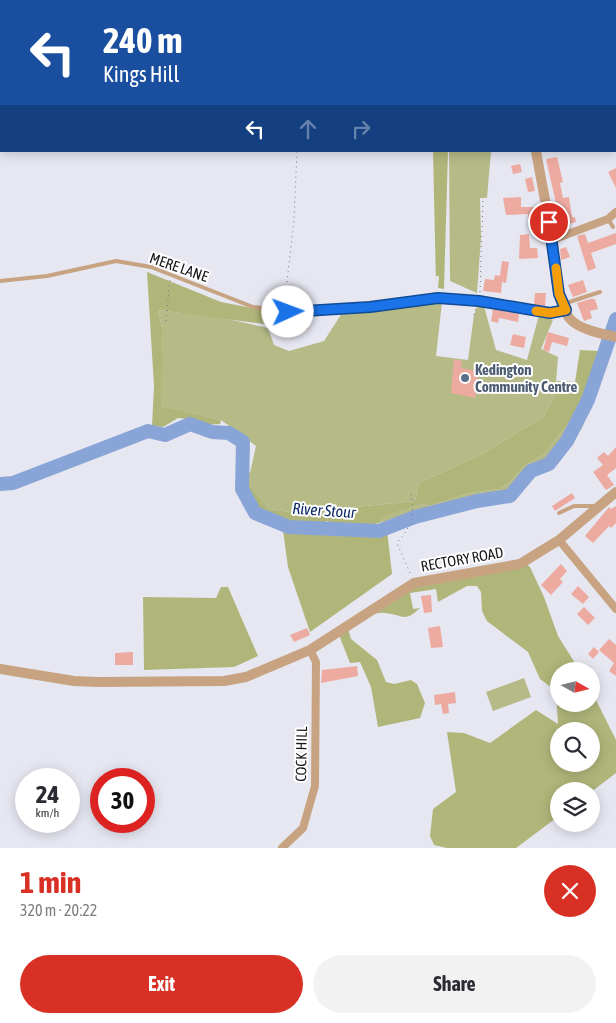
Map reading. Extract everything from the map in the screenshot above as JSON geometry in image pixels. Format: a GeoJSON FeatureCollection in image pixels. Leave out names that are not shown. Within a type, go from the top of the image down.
{"type":"FeatureCollection","features":[{"type":"Feature","properties":{"kind":"street"},"geometry":{"type":"LineString","coordinates":[[536,152],[552,240],[559,294],[564,307],[571,319],[577,324],[616,337]]}},
{"type":"Feature","properties":{"kind":"street"},"geometry":{"type":"LineString","coordinates":[[552,240],[608,219],[616,212]]}},
{"type":"Feature","properties":{"kind":"street"},"geometry":{"type":"LineString","coordinates":[[288,312],[479,301],[550,313],[564,307]]}},
{"type":"Feature","properties":{"kind":"street","name":"RECTORY ROAD"},"geometry":{"type":"LineString","coordinates":[[1,669],[74,681],[224,681],[246,677],[310,650],[414,583],[520,564],[559,540],[616,492]]}},
{"type":"Feature","properties":{"kind":"street"},"geometry":{"type":"LineString","coordinates":[[559,540],[616,609]]}},
{"type":"Feature","properties":{"kind":"street","name":"COCK HILL"},"geometry":{"type":"LineString","coordinates":[[282,848],[303,828],[315,786],[316,662],[310,650]]}},
{"type":"Feature","properties":{"kind":"lane"},"geometry":{"type":"LineString","coordinates":[[608,219],[612,227]]}},
{"type":"Feature","properties":{"kind":"lane","name":"MERE LANE"},"geometry":{"type":"LineString","coordinates":[[0,282],[47,276],[116,262],[151,267],[253,306],[288,312]]}},
{"type":"Feature","properties":{"kind":"lane"},"geometry":{"type":"LineString","coordinates":[[564,307],[600,292]]}},
{"type":"Feature","properties":{"kind":"lane"},"geometry":{"type":"LineString","coordinates":[[559,513],[574,506],[600,507]]}},
{"type":"Feature","properties":{"kind":"path"},"geometry":{"type":"LineString","coordinates":[[288,312],[286,291],[294,220],[296,152]]}},
{"type":"Feature","properties":{"kind":"path"},"geometry":{"type":"LineString","coordinates":[[479,301],[484,200]]}},
{"type":"Feature","properties":{"kind":"path"},"geometry":{"type":"LineString","coordinates":[[166,321],[170,274]]}},
{"type":"Feature","properties":{"kind":"path"},"geometry":{"type":"LineString","coordinates":[[268,328],[271,309]]}},
{"type":"Feature","properties":{"kind":"path"},"geometry":{"type":"LineString","coordinates":[[411,492],[413,515],[411,525],[397,542],[414,583]]}},
{"type":"Feature","properties":{"kind":"green space"},"geometry":{"type":"Polygon","coordinates":[[[433,152],[448,152],[444,289],[438,288],[439,276],[436,276],[436,284],[433,152]]]}},
{"type":"Feature","properties":{"kind":"green space"},"geometry":{"type":"Polygon","coordinates":[[[449,152],[491,152],[487,198],[480,198],[481,238],[477,293],[450,281],[449,152]]]}},
{"type":"Feature","properties":{"kind":"green space"},"geometry":{"type":"Polygon","coordinates":[[[147,272],[221,302],[272,312],[272,325],[158,310],[163,332],[161,406],[221,420],[220,424],[204,425],[188,419],[178,418],[163,427],[152,426],[154,386],[147,272]]]}},
{"type":"Feature","properties":{"kind":"green space"},"geometry":{"type":"Polygon","coordinates":[[[479,301],[484,306],[496,350],[527,360],[539,315],[553,320],[541,349],[558,357],[555,395],[544,416],[484,453],[419,483],[415,501],[296,513],[269,509],[251,487],[250,473],[256,446],[221,420],[160,406],[163,332],[158,310],[223,318],[268,328],[274,345],[289,351],[324,341],[342,313],[442,302],[436,356],[468,360],[474,315],[479,301]]]}},
{"type":"Feature","properties":{"kind":"green space"},"geometry":{"type":"Polygon","coordinates":[[[602,337],[613,340],[582,428],[567,450],[532,475],[514,496],[387,530],[380,517],[423,504],[429,506],[470,493],[499,489],[509,483],[525,465],[543,455],[568,424],[588,386],[602,337]]]}},
{"type":"Feature","properties":{"kind":"green space"},"geometry":{"type":"Polygon","coordinates":[[[580,350],[598,351],[588,386],[568,424],[543,455],[525,465],[509,483],[499,489],[470,493],[429,506],[423,504],[381,517],[382,522],[354,526],[327,521],[312,526],[305,526],[269,517],[254,506],[245,490],[241,468],[250,473],[251,487],[269,509],[296,513],[415,501],[419,483],[484,453],[544,416],[555,395],[557,381],[575,382],[580,350]]]}},
{"type":"Feature","properties":{"kind":"green space"},"geometry":{"type":"Polygon","coordinates":[[[377,529],[387,530],[392,574],[310,632],[288,567],[283,530],[363,533],[377,529]]]}},
{"type":"Feature","properties":{"kind":"green space"},"geometry":{"type":"Polygon","coordinates":[[[526,564],[530,567],[544,597],[558,636],[574,662],[550,662],[550,686],[540,679],[528,652],[487,621],[482,611],[481,592],[477,586],[467,586],[438,602],[436,589],[410,593],[413,609],[420,608],[407,617],[383,613],[368,614],[406,588],[526,564]]]}},
{"type":"Feature","properties":{"kind":"green space"},"geometry":{"type":"Polygon","coordinates":[[[221,587],[228,587],[258,656],[234,667],[144,670],[143,597],[216,598],[221,587]]]}},
{"type":"Feature","properties":{"kind":"green space"},"geometry":{"type":"Polygon","coordinates":[[[348,629],[351,639],[377,660],[386,682],[394,684],[411,680],[417,684],[425,703],[420,718],[378,727],[371,687],[360,662],[350,663],[339,635],[348,629]]]}},
{"type":"Feature","properties":{"kind":"green space"},"geometry":{"type":"Polygon","coordinates":[[[524,678],[531,697],[493,711],[486,692],[524,678]]]}},
{"type":"Feature","properties":{"kind":"green space"},"geometry":{"type":"Polygon","coordinates":[[[600,708],[616,740],[616,773],[600,785],[600,782],[550,782],[550,823],[516,848],[447,848],[434,845],[430,836],[433,809],[456,792],[447,732],[464,733],[490,743],[536,710],[555,722],[550,722],[550,772],[600,772],[600,722],[558,722],[557,712],[600,712],[600,708]]]}},
{"type":"Feature","properties":{"kind":"building"},"geometry":{"type":"Polygon","coordinates":[[[557,157],[563,182],[560,183],[563,198],[569,197],[572,217],[575,217],[576,222],[558,227],[557,222],[560,221],[546,159],[557,157]]]}},
{"type":"Feature","properties":{"kind":"building"},"geometry":{"type":"Polygon","coordinates":[[[520,164],[522,172],[513,174],[511,166],[520,164]]]}},
{"type":"Feature","properties":{"kind":"building"},"geometry":{"type":"Polygon","coordinates":[[[616,168],[616,188],[608,172],[616,168]]]}},
{"type":"Feature","properties":{"kind":"building"},"geometry":{"type":"Polygon","coordinates":[[[532,177],[535,191],[528,192],[525,179],[532,177]]]}},
{"type":"Feature","properties":{"kind":"building"},"geometry":{"type":"Polygon","coordinates":[[[521,197],[521,207],[534,207],[535,217],[541,216],[543,227],[530,229],[528,214],[506,215],[503,198],[521,197]]]}},
{"type":"Feature","properties":{"kind":"building"},"geometry":{"type":"Polygon","coordinates":[[[616,233],[616,244],[591,253],[596,268],[588,271],[577,236],[585,234],[588,243],[616,233]]]}},
{"type":"Feature","properties":{"kind":"building"},"geometry":{"type":"Polygon","coordinates":[[[529,234],[530,248],[537,248],[538,258],[519,259],[520,235],[529,234]]]}},
{"type":"Feature","properties":{"kind":"building"},"geometry":{"type":"Polygon","coordinates":[[[566,247],[570,257],[561,260],[560,249],[566,247]]]}},
{"type":"Feature","properties":{"kind":"building"},"geometry":{"type":"Polygon","coordinates":[[[502,261],[509,262],[506,283],[502,282],[501,293],[483,291],[485,279],[494,280],[495,275],[500,276],[502,261]]]}},
{"type":"Feature","properties":{"kind":"building"},"geometry":{"type":"Polygon","coordinates":[[[583,280],[587,292],[573,297],[568,285],[583,280]]]}},
{"type":"Feature","properties":{"kind":"building"},"geometry":{"type":"Polygon","coordinates":[[[535,293],[546,293],[545,306],[534,305],[535,293]]]}},
{"type":"Feature","properties":{"kind":"building"},"geometry":{"type":"Polygon","coordinates":[[[595,299],[598,309],[590,311],[592,318],[584,321],[577,303],[595,299]]]}},
{"type":"Feature","properties":{"kind":"building"},"geometry":{"type":"Polygon","coordinates":[[[493,309],[519,314],[518,322],[499,318],[498,323],[491,321],[493,309]]]}},
{"type":"Feature","properties":{"kind":"building"},"geometry":{"type":"Polygon","coordinates":[[[280,319],[309,321],[308,330],[280,327],[280,319]]]}},
{"type":"Feature","properties":{"kind":"building"},"geometry":{"type":"Polygon","coordinates":[[[548,332],[569,338],[567,346],[552,342],[549,352],[543,350],[548,332]]]}},
{"type":"Feature","properties":{"kind":"building"},"geometry":{"type":"Polygon","coordinates":[[[513,334],[526,337],[524,348],[510,345],[513,334]]]}},
{"type":"Feature","properties":{"kind":"building","name":"Kedington Community Centre"},"geometry":{"type":"Polygon","coordinates":[[[454,359],[462,361],[461,368],[477,371],[475,398],[451,393],[454,359]]]}},
{"type":"Feature","properties":{"kind":"building"},"geometry":{"type":"Polygon","coordinates":[[[616,447],[616,468],[607,475],[614,485],[606,490],[593,472],[603,465],[597,458],[604,452],[608,456],[616,447]]]}},
{"type":"Feature","properties":{"kind":"building"},"geometry":{"type":"Polygon","coordinates":[[[572,493],[575,498],[555,511],[552,506],[572,493]]]}},
{"type":"Feature","properties":{"kind":"building"},"geometry":{"type":"Polygon","coordinates":[[[616,506],[616,523],[611,528],[609,526],[593,543],[585,536],[609,507],[611,509],[616,506]]]}},
{"type":"Feature","properties":{"kind":"building"},"geometry":{"type":"Polygon","coordinates":[[[561,564],[567,571],[560,579],[563,582],[551,595],[541,585],[561,564]]]}},
{"type":"Feature","properties":{"kind":"building"},"geometry":{"type":"Polygon","coordinates":[[[578,586],[589,597],[583,604],[571,594],[578,586]]]}},
{"type":"Feature","properties":{"kind":"building"},"geometry":{"type":"Polygon","coordinates":[[[431,595],[432,612],[424,613],[421,596],[431,595]]]}},
{"type":"Feature","properties":{"kind":"building"},"geometry":{"type":"Polygon","coordinates":[[[584,607],[595,618],[588,625],[577,614],[584,607]]]}},
{"type":"Feature","properties":{"kind":"building"},"geometry":{"type":"Polygon","coordinates":[[[440,626],[443,647],[431,648],[428,628],[440,626]]]}},
{"type":"Feature","properties":{"kind":"building"},"geometry":{"type":"Polygon","coordinates":[[[307,628],[310,635],[294,642],[290,635],[307,628]]]}},
{"type":"Feature","properties":{"kind":"building"},"geometry":{"type":"Polygon","coordinates":[[[609,639],[616,645],[616,676],[609,671],[614,663],[599,650],[609,639]]]}},
{"type":"Feature","properties":{"kind":"building"},"geometry":{"type":"Polygon","coordinates":[[[594,647],[599,652],[593,659],[588,654],[594,647]]]}},
{"type":"Feature","properties":{"kind":"building"},"geometry":{"type":"Polygon","coordinates":[[[133,652],[133,665],[115,665],[115,653],[133,652]]]}},
{"type":"Feature","properties":{"kind":"building"},"geometry":{"type":"Polygon","coordinates":[[[357,666],[358,676],[321,683],[322,670],[357,666]]]}},
{"type":"Feature","properties":{"kind":"building"},"geometry":{"type":"Polygon","coordinates":[[[455,692],[456,703],[448,704],[449,713],[443,714],[441,704],[435,705],[434,695],[455,692]]]}},
{"type":"Feature","properties":{"kind":"waterway","name":"River Stour"},"geometry":{"type":"LineString","coordinates":[[0,484],[13,483],[148,431],[165,435],[190,424],[212,432],[229,433],[243,442],[242,489],[255,513],[289,527],[379,531],[415,517],[477,501],[510,496],[531,471],[549,464],[567,441],[588,400],[616,319]]}},
{"type":"Feature","properties":{"kind":"slow traffic"},"geometry":{"type":"LineString","coordinates":[[536,311],[550,313],[566,310],[559,294],[556,268]]}},
{"type":"Feature","properties":{"kind":"place","name":"Kedington Community Centre"},"geometry":{"type":"Point","coordinates":[465,378]}},
{"type":"Feature","properties":{"kind":"route"},"geometry":{"type":"LineString","coordinates":[[288,312],[370,307],[438,298],[479,301],[550,313],[566,310],[559,294],[549,222]]}}]}
